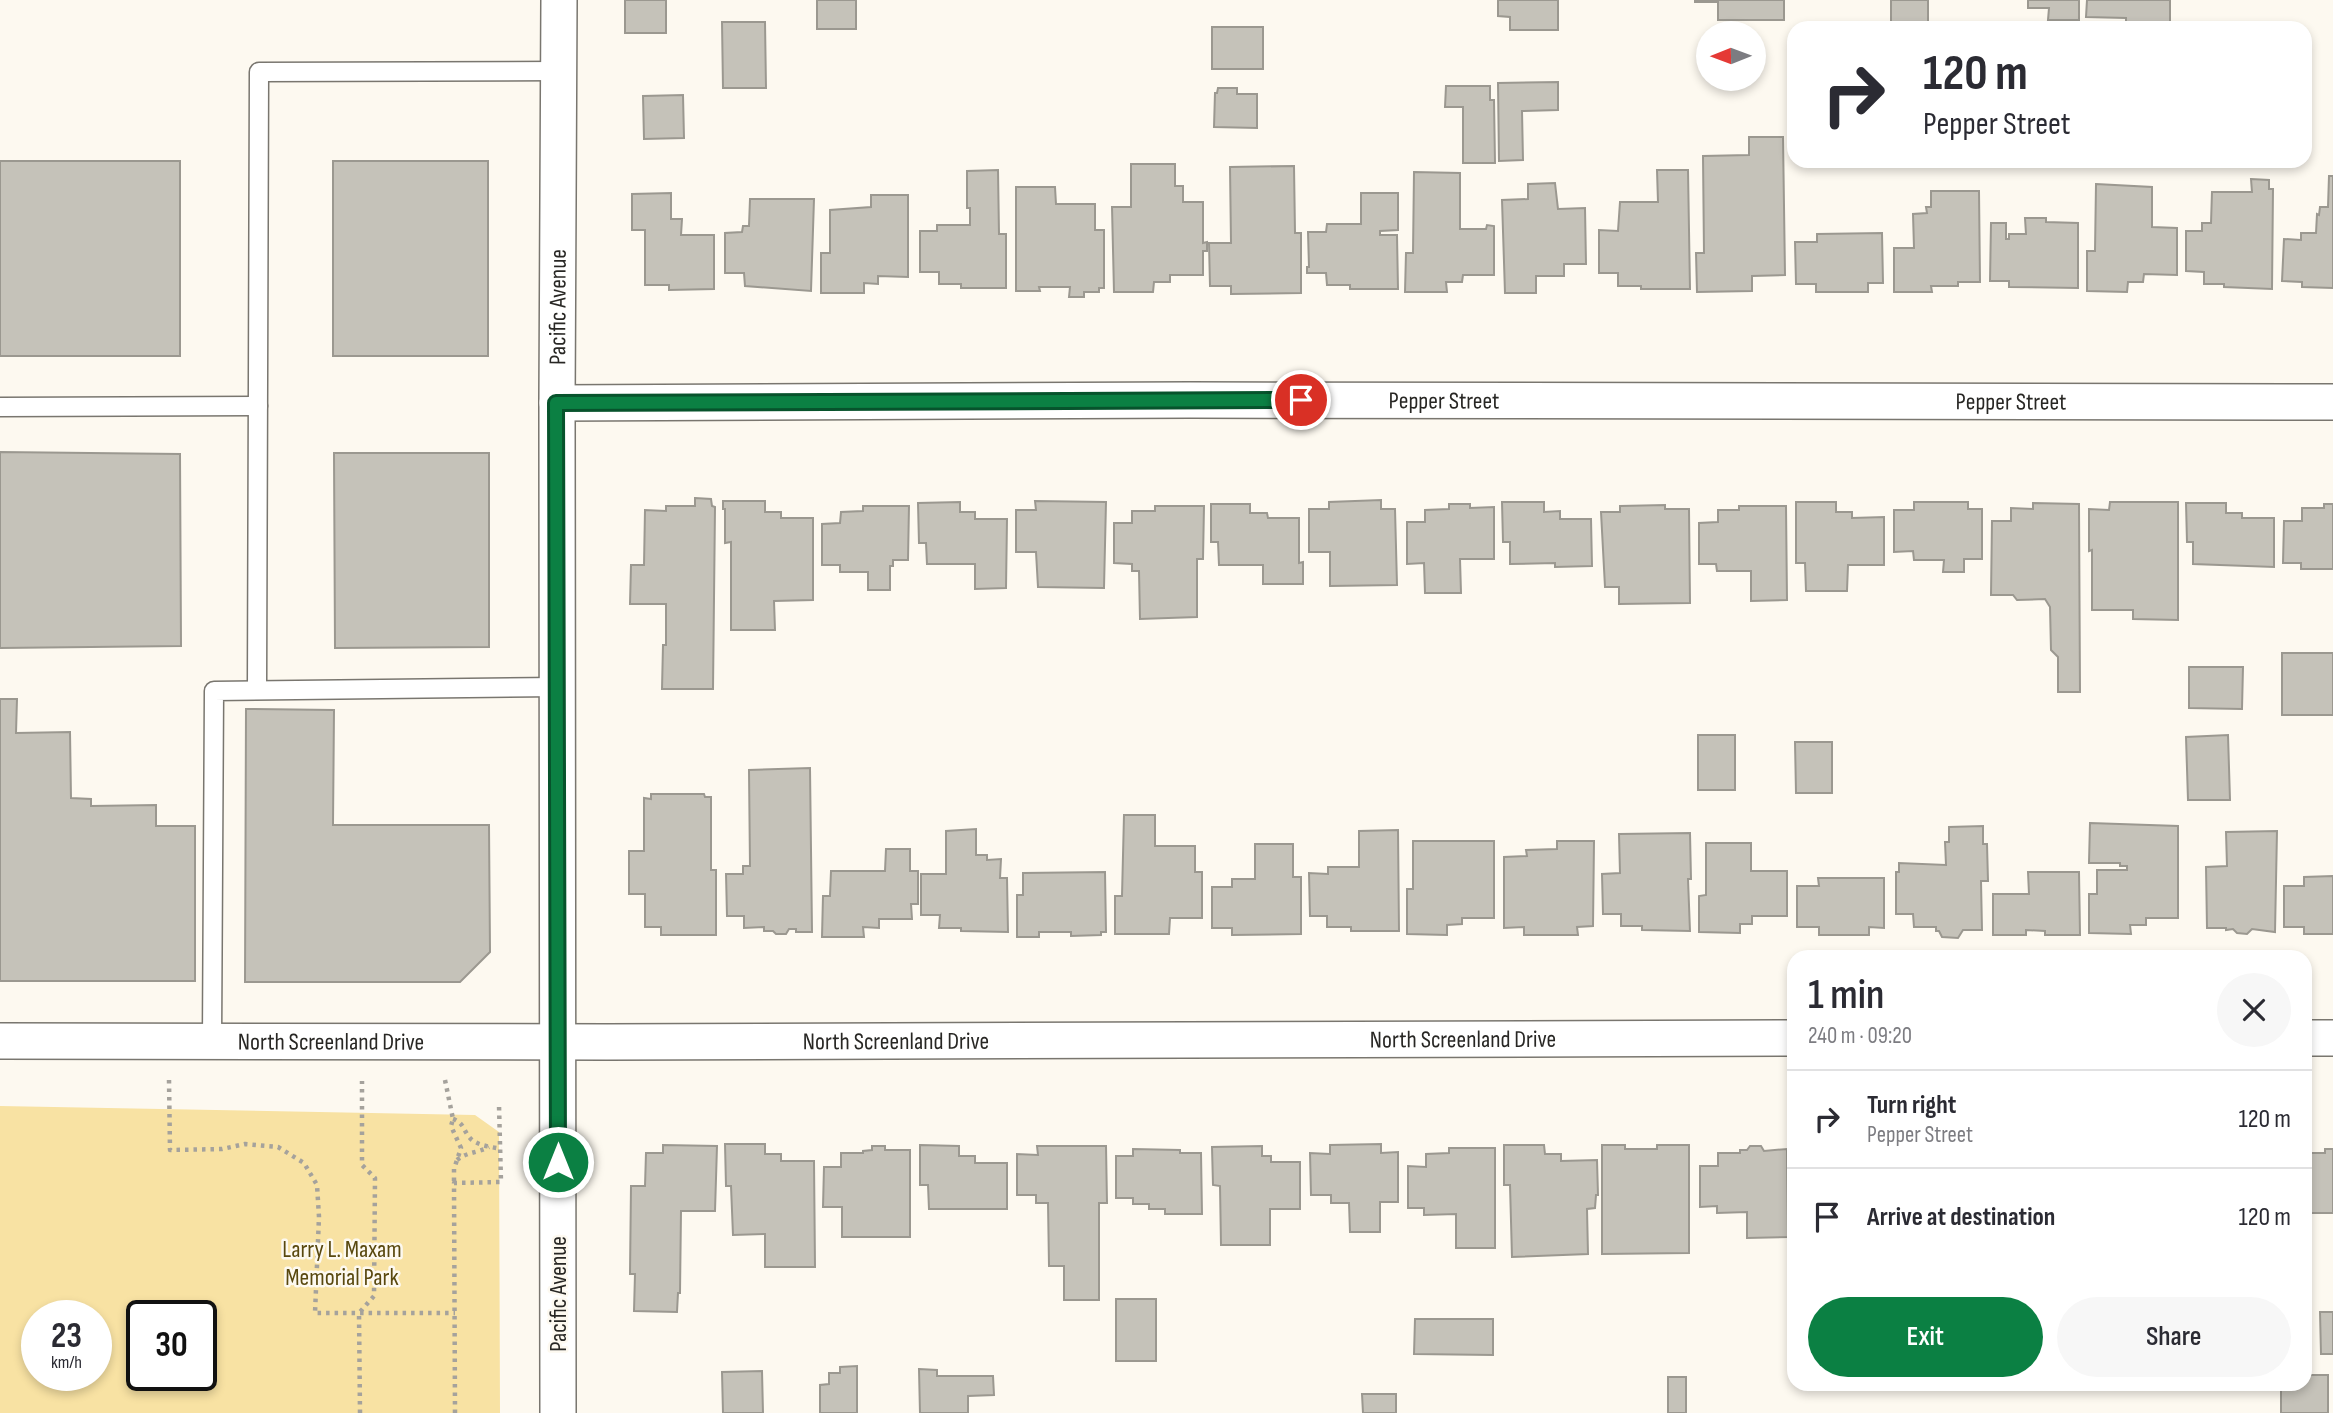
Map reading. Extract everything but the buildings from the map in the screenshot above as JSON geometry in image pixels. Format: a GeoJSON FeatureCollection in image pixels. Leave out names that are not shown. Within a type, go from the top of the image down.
{"type":"FeatureCollection","features":[{"type":"Feature","properties":{"kind":"street","name":"Pacific Avenue"},"geometry":{"type":"LineString","coordinates":[[558,1413],[556,403],[559,0]]}},
{"type":"Feature","properties":{"kind":"street","name":"Pepper Street"},"geometry":{"type":"LineString","coordinates":[[556,403],[1177,400],[2333,402]]}},
{"type":"Feature","properties":{"kind":"street","name":"North Screenland Drive"},"geometry":{"type":"LineString","coordinates":[[0,1041],[1787,1038]]}},
{"type":"Feature","properties":{"kind":"street"},"geometry":{"type":"LineString","coordinates":[[2312,1038],[2333,1038]]}},
{"type":"Feature","properties":{"kind":"lane"},"geometry":{"type":"LineString","coordinates":[[257,690],[259,72],[559,71]]}},
{"type":"Feature","properties":{"kind":"lane"},"geometry":{"type":"LineString","coordinates":[[0,407],[258,406]]}},
{"type":"Feature","properties":{"kind":"lane"},"geometry":{"type":"LineString","coordinates":[[212,1040],[214,691],[558,687]]}},
{"type":"Feature","properties":{"kind":"path"},"geometry":{"type":"LineString","coordinates":[[169,1040],[170,1150],[222,1149],[245,1144],[278,1147],[304,1163],[317,1185],[319,1217],[315,1313],[456,1313]]}},
{"type":"Feature","properties":{"kind":"path"},"geometry":{"type":"LineString","coordinates":[[360,1413],[359,1313],[374,1296],[375,1178],[362,1165],[362,1041]]}},
{"type":"Feature","properties":{"kind":"path"},"geometry":{"type":"LineString","coordinates":[[444,1041],[445,1084],[453,1119],[451,1126],[461,1148],[456,1161],[454,1183],[455,1413]]}},
{"type":"Feature","properties":{"kind":"path"},"geometry":{"type":"LineString","coordinates":[[454,1183],[501,1182],[499,1105]]}},
{"type":"Feature","properties":{"kind":"path"},"geometry":{"type":"LineString","coordinates":[[453,1119],[461,1122],[473,1141],[501,1149]]}},
{"type":"Feature","properties":{"kind":"path"},"geometry":{"type":"LineString","coordinates":[[456,1161],[466,1153],[477,1153],[489,1147]]}},
{"type":"Feature","properties":{"kind":"green space","name":"Larry L. Maxam Memorial Park"},"geometry":{"type":"Polygon","coordinates":[[[0,1106],[475,1115],[499,1132],[500,1413],[0,1413],[0,1106]]]}},
{"type":"Feature","properties":{"kind":"route"},"geometry":{"type":"LineString","coordinates":[[558,1162],[556,403],[1301,400]]}}]}
